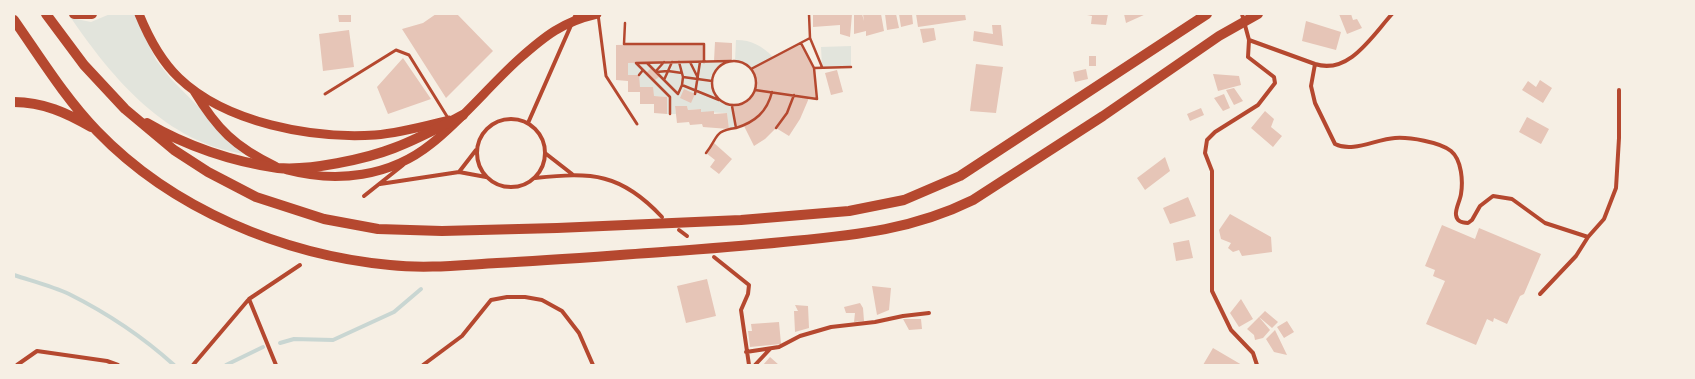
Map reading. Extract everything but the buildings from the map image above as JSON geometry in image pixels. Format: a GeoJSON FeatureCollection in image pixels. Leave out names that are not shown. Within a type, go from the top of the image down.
{"type":"FeatureCollection","features":[{"type":"Feature","properties":{"kind":"highway"},"geometry":{"type":"LineString","coordinates":[[46,14],[84,65],[125,110],[179,153],[208,172],[256,196],[324,219],[378,229],[442,231],[557,228],[741,220],[849,211],[904,200],[960,176],[1207,14]]}},
{"type":"Feature","properties":{"kind":"highway"},"geometry":{"type":"LineString","coordinates":[[74,14],[92,14]]}},
{"type":"Feature","properties":{"kind":"highway"},"geometry":{"type":"LineString","coordinates":[[14,102],[23,102],[65,112],[96,130],[152,177],[191,203],[253,233],[325,256],[391,266],[434,267],[544,261],[860,235],[919,222],[950,211],[973,200],[1103,116],[1219,36],[1258,14]]}},
{"type":"Feature","properties":{"kind":"highway"},"geometry":{"type":"LineString","coordinates":[[14,20],[52,75],[96,130]]}},
{"type":"Feature","properties":{"kind":"highway"},"geometry":{"type":"LineString","coordinates":[[125,110],[154,127],[184,141],[221,155],[280,168],[319,166],[357,160],[394,148],[429,133],[462,115]]}},
{"type":"Feature","properties":{"kind":"main road"},"geometry":{"type":"LineString","coordinates":[[139,14],[153,42],[165,60],[178,77],[194,91],[228,109],[263,122],[300,131],[323,134],[376,135],[413,130],[462,115]]}},
{"type":"Feature","properties":{"kind":"main road"},"geometry":{"type":"LineString","coordinates":[[194,91],[209,117],[230,138],[253,155],[280,168],[306,175],[334,178],[354,176],[388,168],[413,157],[431,144],[494,82],[537,43],[576,17],[598,14]]}},
{"type":"Feature","properties":{"kind":"street"},"geometry":{"type":"LineString","coordinates":[[1242,14],[1249,40],[1248,57],[1274,77],[1275,82],[1258,105],[1215,132],[1207,140],[1205,152],[1212,171],[1212,291],[1231,330],[1253,353],[1257,365]]}},
{"type":"Feature","properties":{"kind":"street"},"geometry":{"type":"LineString","coordinates":[[1249,40],[1315,64],[1334,66],[1351,59],[1392,14]]}},
{"type":"Feature","properties":{"kind":"street"},"geometry":{"type":"LineString","coordinates":[[528,124],[576,17]]}},
{"type":"Feature","properties":{"kind":"street"},"geometry":{"type":"LineString","coordinates":[[1315,64],[1311,86],[1315,103],[1335,144],[1346,148],[1395,138],[1430,142],[1452,151],[1462,170],[1461,195],[1456,214],[1458,220],[1462,223],[1468,223],[1472,220],[1480,206],[1493,196],[1512,199],[1545,223],[1588,237]]}},
{"type":"Feature","properties":{"kind":"street"},"geometry":{"type":"LineString","coordinates":[[1540,294],[1576,256],[1588,237],[1604,219],[1616,188],[1619,138],[1619,90]]}},
{"type":"Feature","properties":{"kind":"street"},"geometry":{"type":"LineString","coordinates":[[459,172],[476,150],[482,134],[495,123],[511,119],[528,124],[536,130],[543,141],[545,153],[543,166],[535,178],[526,184],[511,187],[494,184],[486,177],[478,165],[476,150]]}},
{"type":"Feature","properties":{"kind":"street"},"geometry":{"type":"LineString","coordinates":[[545,153],[572,174]]}},
{"type":"Feature","properties":{"kind":"street"},"geometry":{"type":"LineString","coordinates":[[364,196],[413,157]]}},
{"type":"Feature","properties":{"kind":"street"},"geometry":{"type":"LineString","coordinates":[[380,184],[459,172],[486,177]]}},
{"type":"Feature","properties":{"kind":"street"},"geometry":{"type":"LineString","coordinates":[[535,178],[572,174],[592,176],[612,181],[631,190],[648,202],[662,217]]}},
{"type":"Feature","properties":{"kind":"street"},"geometry":{"type":"LineString","coordinates":[[679,230],[687,236]]}},
{"type":"Feature","properties":{"kind":"street"},"geometry":{"type":"LineString","coordinates":[[714,257],[750,285],[741,310],[749,365]]}},
{"type":"Feature","properties":{"kind":"street"},"geometry":{"type":"LineString","coordinates":[[193,365],[249,299],[300,265]]}},
{"type":"Feature","properties":{"kind":"street"},"geometry":{"type":"LineString","coordinates":[[424,365],[462,336],[475,321],[483,307],[491,300],[507,297],[525,297],[542,300],[562,311],[579,333],[592,365]]}},
{"type":"Feature","properties":{"kind":"street"},"geometry":{"type":"LineString","coordinates":[[249,299],[276,365]]}},
{"type":"Feature","properties":{"kind":"street"},"geometry":{"type":"LineString","coordinates":[[746,352],[779,347],[800,336],[831,327],[875,322],[903,316],[929,314]]}},
{"type":"Feature","properties":{"kind":"street"},"geometry":{"type":"LineString","coordinates":[[755,365],[770,349]]}},
{"type":"Feature","properties":{"kind":"street"},"geometry":{"type":"LineString","coordinates":[[17,365],[37,351],[107,361],[118,365]]}},
{"type":"Feature","properties":{"kind":"lane"},"geometry":{"type":"LineString","coordinates":[[598,14],[606,76],[637,124]]}},
{"type":"Feature","properties":{"kind":"lane"},"geometry":{"type":"LineString","coordinates":[[325,94],[396,50],[409,55],[449,119]]}},
{"type":"Feature","properties":{"kind":"path"},"geometry":{"type":"LineString","coordinates":[[809,14],[810,38],[822,68]]}},
{"type":"Feature","properties":{"kind":"path"},"geometry":{"type":"LineString","coordinates":[[625,23],[624,44],[704,44],[704,62]]}},
{"type":"Feature","properties":{"kind":"path"},"geometry":{"type":"LineString","coordinates":[[751,69],[810,38]]}},
{"type":"Feature","properties":{"kind":"path"},"geometry":{"type":"LineString","coordinates":[[756,90],[817,99],[814,68],[801,43]]}},
{"type":"Feature","properties":{"kind":"path"},"geometry":{"type":"LineString","coordinates":[[719,100],[712,88],[712,81],[718,68],[731,61]]}},
{"type":"Feature","properties":{"kind":"path"},"geometry":{"type":"LineString","coordinates":[[670,114],[670,97],[636,63],[738,61],[751,69],[755,75],[756,90],[752,97],[746,102],[740,105],[732,105],[682,86]]}},
{"type":"Feature","properties":{"kind":"path"},"geometry":{"type":"LineString","coordinates":[[656,72],[664,62]]}},
{"type":"Feature","properties":{"kind":"path"},"geometry":{"type":"LineString","coordinates":[[664,80],[672,62]]}},
{"type":"Feature","properties":{"kind":"path"},"geometry":{"type":"LineString","coordinates":[[646,63],[678,94],[682,86],[683,77],[679,62]]}},
{"type":"Feature","properties":{"kind":"path"},"geometry":{"type":"LineString","coordinates":[[690,62],[699,78]]}},
{"type":"Feature","properties":{"kind":"path"},"geometry":{"type":"LineString","coordinates":[[695,92],[699,78],[700,62]]}},
{"type":"Feature","properties":{"kind":"path"},"geometry":{"type":"LineString","coordinates":[[814,68],[850,67]]}},
{"type":"Feature","properties":{"kind":"path"},"geometry":{"type":"LineString","coordinates":[[639,75],[643,70]]}},
{"type":"Feature","properties":{"kind":"path"},"geometry":{"type":"LineString","coordinates":[[656,72],[668,71],[682,73]]}},
{"type":"Feature","properties":{"kind":"path"},"geometry":{"type":"LineString","coordinates":[[683,77],[712,81]]}},
{"type":"Feature","properties":{"kind":"path"},"geometry":{"type":"LineString","coordinates":[[653,87],[655,81]]}},
{"type":"Feature","properties":{"kind":"path"},"geometry":{"type":"LineString","coordinates":[[664,90],[664,97]]}},
{"type":"Feature","properties":{"kind":"path"},"geometry":{"type":"LineString","coordinates":[[706,153],[714,143],[715,136],[719,133],[736,128],[758,118],[767,105],[772,92]]}},
{"type":"Feature","properties":{"kind":"path"},"geometry":{"type":"LineString","coordinates":[[776,128],[787,113],[794,95]]}},
{"type":"Feature","properties":{"kind":"path"},"geometry":{"type":"LineString","coordinates":[[732,105],[736,128]]}},
{"type":"Feature","properties":{"kind":"shaded area"},"geometry":{"type":"Polygon","coordinates":[[[110,14],[135,14],[156,60],[171,79],[245,154],[217,148],[190,137],[166,122],[144,105],[124,85],[87,41],[71,18],[91,22],[110,14]]]}},
{"type":"Feature","properties":{"kind":"shaded area"},"geometry":{"type":"Polygon","coordinates":[[[736,40],[752,42],[773,57],[751,69],[745,64],[735,61],[736,40]]]}},
{"type":"Feature","properties":{"kind":"shaded area"},"geometry":{"type":"Polygon","coordinates":[[[851,46],[851,67],[822,67],[821,47],[851,46]]]}},
{"type":"Feature","properties":{"kind":"shaded area"},"geometry":{"type":"Polygon","coordinates":[[[731,61],[723,65],[717,71],[713,77],[712,84],[713,91],[717,97],[723,102],[732,105],[736,128],[729,129],[727,113],[701,112],[700,109],[688,110],[687,106],[675,106],[676,114],[667,114],[667,97],[653,96],[653,87],[640,87],[628,75],[628,63],[731,61]]]}},
{"type":"Feature","properties":{"kind":"waterway"},"geometry":{"type":"LineString","coordinates":[[14,275],[49,286],[83,301],[137,335],[174,365]]}},
{"type":"Feature","properties":{"kind":"waterway"},"geometry":{"type":"LineString","coordinates":[[280,343],[294,339],[333,340],[394,312],[421,289]]}},
{"type":"Feature","properties":{"kind":"waterway"},"geometry":{"type":"LineString","coordinates":[[226,365],[263,347]]}}]}
